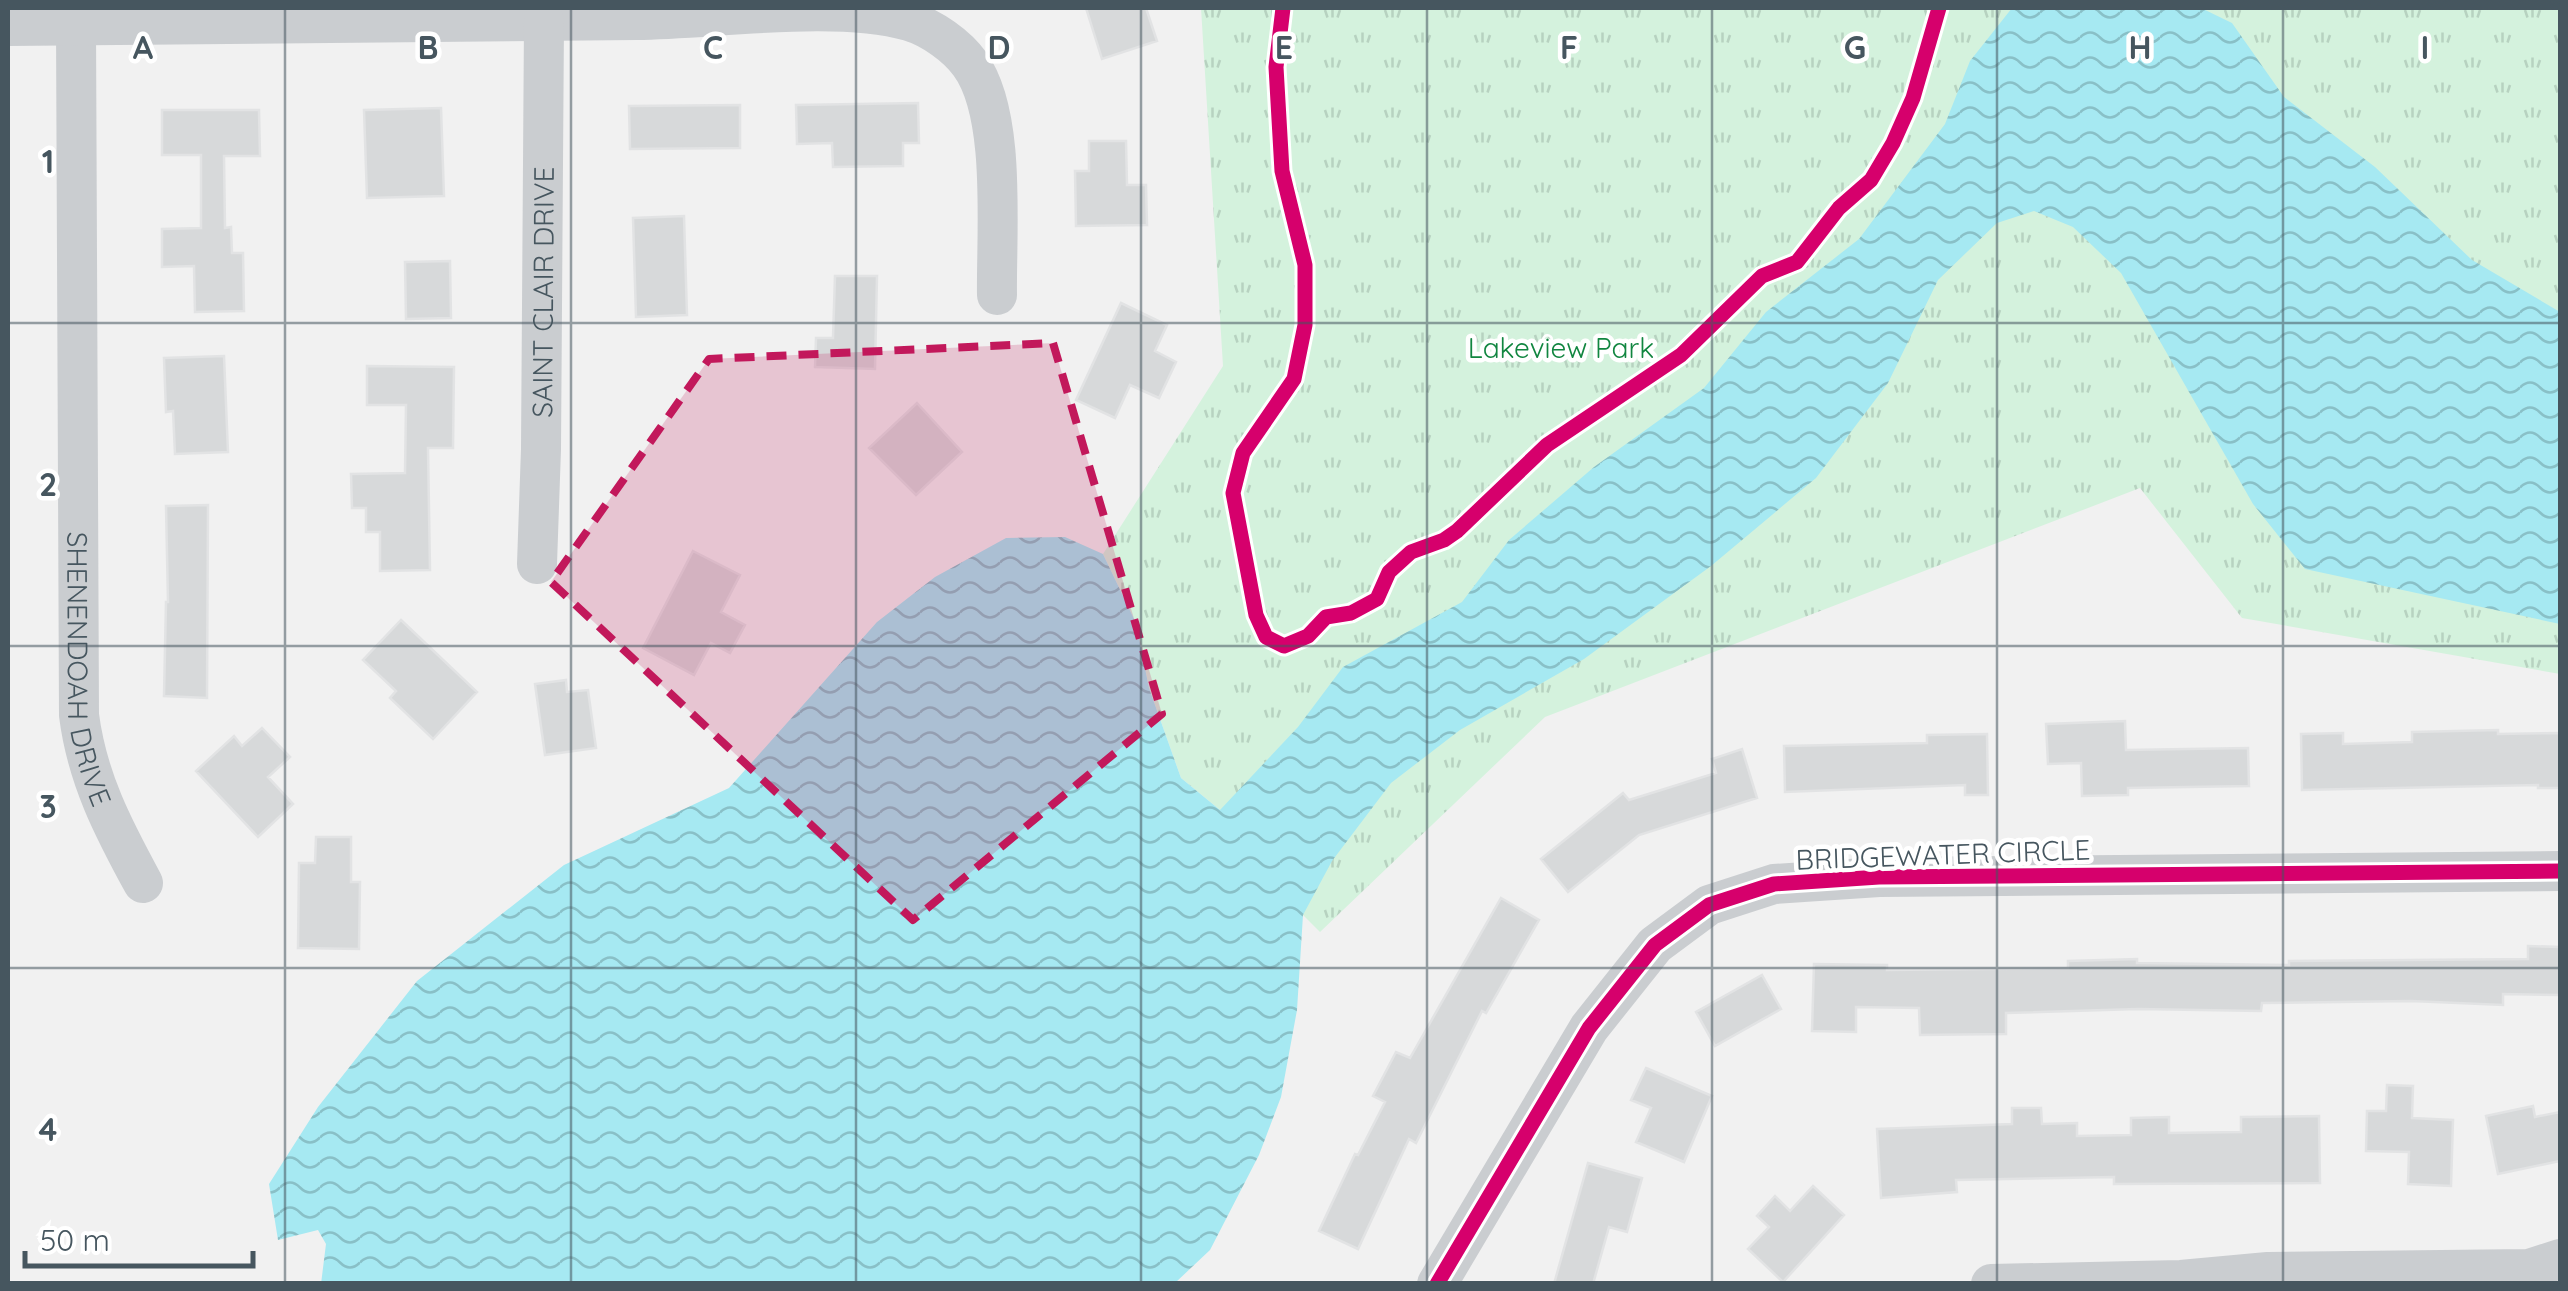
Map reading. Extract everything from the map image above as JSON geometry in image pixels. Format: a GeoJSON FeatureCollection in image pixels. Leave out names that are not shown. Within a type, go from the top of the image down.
{"type":"FeatureCollection","features":[{"type":"Feature","properties":{"kind":"street"},"geometry":{"type":"LineString","coordinates":[[8,26],[544,21],[838,12],[910,22],[943,38],[970,64],[987,97],[994,135],[997,295]]}},
{"type":"Feature","properties":{"kind":"street","name":"SAINT CLAIR DRIVE"},"geometry":{"type":"LineString","coordinates":[[537,564],[544,21]]}},
{"type":"Feature","properties":{"kind":"street","name":"SHENENDOAH DRIVE"},"geometry":{"type":"LineString","coordinates":[[76,25],[79,715],[93,781],[106,815],[143,884]]}},
{"type":"Feature","properties":{"kind":"street","name":"BRIDGEWATER CIRCLE"},"geometry":{"type":"LineString","coordinates":[[1437,1284],[1588,1028],[1654,945],[1708,905],[1774,884],[1879,877],[2546,871]]}},
{"type":"Feature","properties":{"kind":"street"},"geometry":{"type":"LineString","coordinates":[[1991,1284],[2181,1282],[2268,1272],[2539,1270]]}},
{"type":"Feature","properties":{"kind":"highlighted area"},"geometry":{"type":"Polygon","coordinates":[[[1053,343],[1162,714],[913,920],[551,582],[709,359],[1053,343]]]}},
{"type":"Feature","properties":{"kind":"green space","name":"Lakeview Park"},"geometry":{"type":"Polygon","coordinates":[[[1201,8],[2560,8],[2560,674],[2242,618],[2140,488],[1545,717],[1320,932],[1220,810],[1181,778],[1149,688],[1136,623],[1103,554],[1223,366],[1201,8]]]}},
{"type":"Feature","properties":{"kind":"water"},"geometry":{"type":"Polygon","coordinates":[[[2012,8],[2201,8],[2232,23],[2284,97],[2375,167],[2472,260],[2560,312],[2560,624],[2305,569],[2253,504],[2121,273],[2073,227],[2034,211],[1997,223],[1938,280],[1888,383],[1816,478],[1711,566],[1584,659],[1460,730],[1391,783],[1332,861],[1303,915],[1297,1010],[1281,1097],[1259,1155],[1210,1250],[1175,1283],[321,1284],[326,1244],[318,1230],[278,1240],[269,1184],[318,1107],[417,981],[564,865],[729,788],[877,622],[935,577],[1006,538],[1065,537],[1103,554],[1136,623],[1149,688],[1181,778],[1220,810],[1298,727],[1343,667],[1462,602],[1509,540],[1594,467],[1704,388],[1766,312],[1859,239],[1945,124],[1970,61],[2012,8]]]}},
{"type":"Feature","properties":{"kind":"building"},"geometry":{"type":"Polygon","coordinates":[[[1086,8],[1146,8],[1157,41],[1102,59],[1086,8]]]}},
{"type":"Feature","properties":{"kind":"building"},"geometry":{"type":"Polygon","coordinates":[[[918,103],[919,143],[903,143],[903,166],[833,167],[832,143],[797,144],[796,105],[918,103]]]}},
{"type":"Feature","properties":{"kind":"building"},"geometry":{"type":"Polygon","coordinates":[[[740,105],[740,148],[630,149],[629,106],[740,105]]]}},
{"type":"Feature","properties":{"kind":"building"},"geometry":{"type":"Polygon","coordinates":[[[441,108],[444,196],[367,198],[364,110],[441,108]]]}},
{"type":"Feature","properties":{"kind":"building"},"geometry":{"type":"Polygon","coordinates":[[[162,110],[259,110],[260,156],[224,156],[225,228],[231,227],[232,253],[243,253],[244,311],[195,312],[194,266],[162,267],[162,229],[201,228],[201,155],[162,155],[162,110]]]}},
{"type":"Feature","properties":{"kind":"building"},"geometry":{"type":"Polygon","coordinates":[[[1089,141],[1126,141],[1127,185],[1146,185],[1147,225],[1076,226],[1075,171],[1089,171],[1089,141]]]}},
{"type":"Feature","properties":{"kind":"building"},"geometry":{"type":"Polygon","coordinates":[[[684,216],[687,315],[636,317],[633,218],[684,216]]]}},
{"type":"Feature","properties":{"kind":"building"},"geometry":{"type":"Polygon","coordinates":[[[450,261],[451,318],[406,319],[405,262],[450,261]]]}},
{"type":"Feature","properties":{"kind":"building"},"geometry":{"type":"Polygon","coordinates":[[[835,276],[877,276],[875,369],[815,367],[816,338],[833,338],[835,276]]]}},
{"type":"Feature","properties":{"kind":"building"},"geometry":{"type":"Polygon","coordinates":[[[1121,303],[1167,325],[1155,351],[1176,362],[1159,398],[1130,385],[1115,418],[1076,400],[1121,303]]]}},
{"type":"Feature","properties":{"kind":"building"},"geometry":{"type":"Polygon","coordinates":[[[224,356],[228,452],[175,454],[173,411],[166,412],[164,358],[224,356]]]}},
{"type":"Feature","properties":{"kind":"building"},"geometry":{"type":"Polygon","coordinates":[[[367,366],[454,367],[453,448],[428,448],[430,570],[380,571],[380,532],[366,532],[366,508],[352,508],[351,474],[405,473],[406,405],[367,405],[367,366]]]}},
{"type":"Feature","properties":{"kind":"building"},"geometry":{"type":"Polygon","coordinates":[[[917,403],[962,452],[916,495],[869,448],[917,403]]]}},
{"type":"Feature","properties":{"kind":"building"},"geometry":{"type":"Polygon","coordinates":[[[208,505],[207,698],[164,696],[168,602],[166,506],[208,505]]]}},
{"type":"Feature","properties":{"kind":"building"},"geometry":{"type":"Polygon","coordinates":[[[693,551],[740,575],[721,612],[745,625],[730,653],[711,643],[694,675],[643,648],[693,551]]]}},
{"type":"Feature","properties":{"kind":"building"},"geometry":{"type":"Polygon","coordinates":[[[401,620],[477,692],[433,739],[390,698],[396,691],[363,660],[401,620]]]}},
{"type":"Feature","properties":{"kind":"building"},"geometry":{"type":"Polygon","coordinates":[[[566,680],[567,692],[588,690],[596,748],[545,755],[535,684],[566,680]]]}},
{"type":"Feature","properties":{"kind":"building"},"geometry":{"type":"Polygon","coordinates":[[[2125,721],[2126,750],[2248,748],[2249,786],[2128,788],[2128,795],[2082,796],[2081,763],[2048,764],[2046,724],[2125,721]]]}},
{"type":"Feature","properties":{"kind":"building"},"geometry":{"type":"Polygon","coordinates":[[[262,728],[290,757],[268,777],[293,804],[258,837],[196,771],[234,736],[242,746],[262,728]]]}},
{"type":"Feature","properties":{"kind":"building"},"geometry":{"type":"Polygon","coordinates":[[[2498,730],[2498,734],[2560,733],[2560,788],[2538,785],[2302,790],[2301,734],[2343,733],[2343,744],[2412,742],[2412,732],[2498,730]]]}},
{"type":"Feature","properties":{"kind":"building"},"geometry":{"type":"Polygon","coordinates":[[[1987,734],[1988,795],[1965,795],[1965,785],[1785,792],[1784,746],[1927,743],[1927,735],[1987,734]]]}},
{"type":"Feature","properties":{"kind":"building"},"geometry":{"type":"Polygon","coordinates":[[[1742,749],[1757,798],[1639,835],[1568,892],[1541,859],[1623,793],[1629,800],[1716,773],[1712,759],[1742,749]]]}},
{"type":"Feature","properties":{"kind":"building"},"geometry":{"type":"Polygon","coordinates":[[[316,837],[351,837],[351,882],[360,882],[359,949],[298,948],[299,863],[315,863],[316,837]]]}},
{"type":"Feature","properties":{"kind":"building"},"geometry":{"type":"Polygon","coordinates":[[[1501,898],[1539,920],[1486,1013],[1482,1011],[1416,1143],[1409,1139],[1358,1249],[1319,1231],[1355,1154],[1358,1155],[1385,1102],[1373,1096],[1396,1052],[1410,1058],[1501,898]]]}},
{"type":"Feature","properties":{"kind":"building"},"geometry":{"type":"Polygon","coordinates":[[[2528,946],[2560,947],[2560,995],[2503,994],[2503,1005],[2411,1001],[2262,1003],[2261,1011],[2006,1013],[2006,1034],[1920,1035],[1919,1008],[1856,1007],[1856,1032],[1812,1031],[1814,964],[1887,965],[1887,970],[2068,968],[2068,961],[2137,959],[2137,963],[2289,965],[2289,961],[2528,959],[2528,946]]]}},
{"type":"Feature","properties":{"kind":"building"},"geometry":{"type":"Polygon","coordinates":[[[1762,975],[1781,1009],[1715,1046],[1696,1012],[1762,975]]]}},
{"type":"Feature","properties":{"kind":"building"},"geometry":{"type":"Polygon","coordinates":[[[1646,1068],[1712,1096],[1684,1162],[1636,1142],[1651,1108],[1631,1100],[1646,1068]]]}},
{"type":"Feature","properties":{"kind":"building"},"geometry":{"type":"Polygon","coordinates":[[[2387,1085],[2413,1086],[2412,1118],[2453,1120],[2451,1186],[2408,1184],[2409,1152],[2366,1151],[2367,1111],[2386,1111],[2387,1085]]]}},
{"type":"Feature","properties":{"kind":"building"},"geometry":{"type":"Polygon","coordinates":[[[2533,1106],[2535,1117],[2560,1112],[2560,1161],[2498,1174],[2486,1116],[2533,1106]]]}},
{"type":"Feature","properties":{"kind":"building"},"geometry":{"type":"Polygon","coordinates":[[[2012,1108],[2041,1108],[2042,1124],[2077,1123],[2077,1136],[2131,1135],[2131,1118],[2169,1117],[2169,1133],[2241,1132],[2241,1117],[2319,1116],[2320,1183],[2114,1184],[2114,1177],[1956,1180],[1957,1192],[1881,1198],[1877,1129],[2012,1124],[2012,1108]]]}},
{"type":"Feature","properties":{"kind":"building"},"geometry":{"type":"Polygon","coordinates":[[[1588,1163],[1642,1178],[1627,1232],[1609,1227],[1593,1284],[1554,1284],[1588,1163]]]}},
{"type":"Feature","properties":{"kind":"building"},"geometry":{"type":"Polygon","coordinates":[[[1813,1186],[1844,1215],[1783,1282],[1748,1249],[1769,1227],[1757,1216],[1775,1196],[1790,1211],[1813,1186]]]}},
{"type":"Feature","properties":{"kind":"cycle path"},"geometry":{"type":"LineString","coordinates":[[1283,8],[1276,67],[1282,171],[1305,265],[1305,325],[1294,379],[1243,453],[1233,493],[1256,615],[1266,637],[1284,646],[1308,636],[1326,617],[1351,613],[1377,599],[1389,572],[1411,552],[1457,531],[1547,445],[1681,355],[1762,276],[1797,262],[1839,208],[1871,180],[1893,143],[1913,98],[1939,8]]}},
{"type":"Feature","properties":{"kind":"cycle path"},"geometry":{"type":"LineString","coordinates":[[1437,1284],[1589,1028],[1655,945],[1709,905],[1774,884],[1879,877],[2560,871]]}}]}
